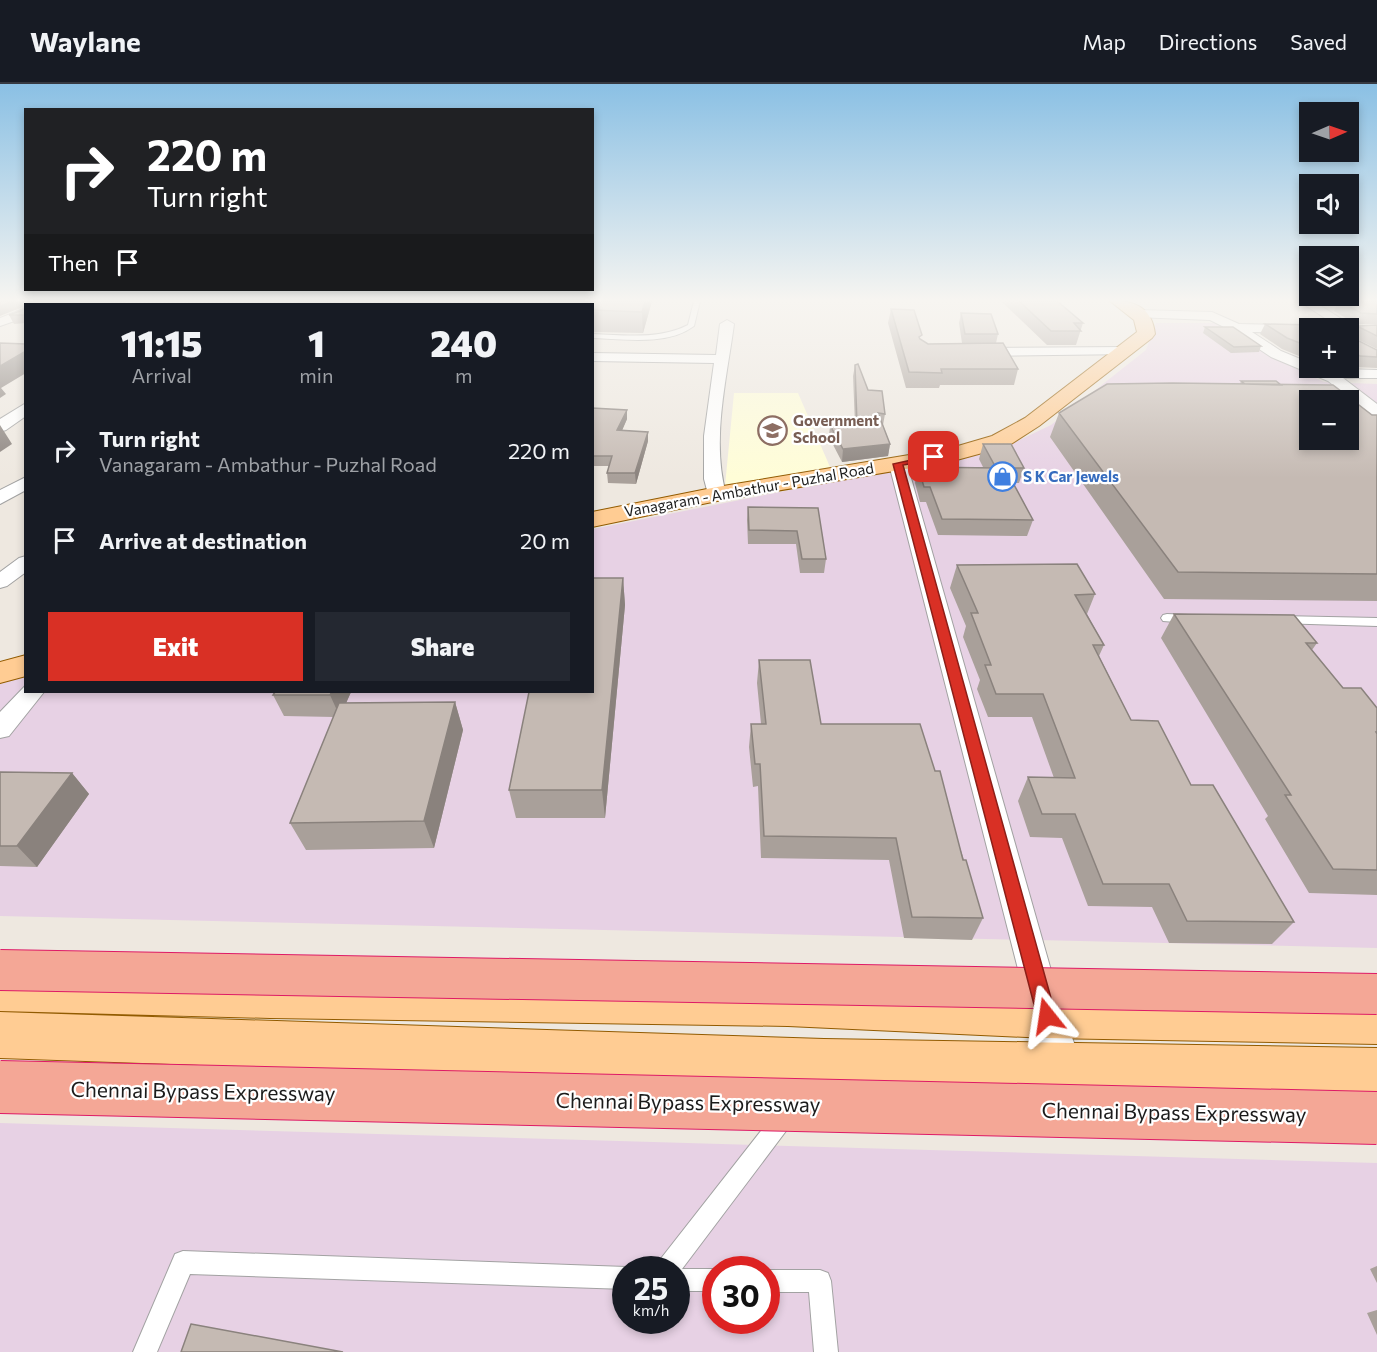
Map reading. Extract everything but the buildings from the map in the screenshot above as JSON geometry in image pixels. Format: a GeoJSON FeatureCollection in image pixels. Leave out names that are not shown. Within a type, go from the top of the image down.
{"type":"FeatureCollection","features":[{"type":"Feature","properties":{"kind":"highway"},"geometry":{"type":"LineString","coordinates":[[0,970],[1377,994]]}},
{"type":"Feature","properties":{"kind":"highway","name":"Chennai Bypass Expressway"},"geometry":{"type":"LineString","coordinates":[[0,1087],[1377,1118]]}},
{"type":"Feature","properties":{"kind":"main road","name":"Vanagaram - Ambathur - Puzhal Road"},"geometry":{"type":"LineString","coordinates":[[594,520],[717,494],[953,454],[1000,441],[1032,422],[1114,360]]}},
{"type":"Feature","properties":{"kind":"main road"},"geometry":{"type":"LineString","coordinates":[[0,673],[24,666]]}},
{"type":"Feature","properties":{"kind":"main road"},"geometry":{"type":"LineString","coordinates":[[0,990],[270,998],[776,1005],[1047,1016],[1377,1022]]}},
{"type":"Feature","properties":{"kind":"main road"},"geometry":{"type":"LineString","coordinates":[[0,1035],[814,1077],[1065,1067],[1377,1072]]}},
{"type":"Feature","properties":{"kind":"street"},"geometry":{"type":"LineString","coordinates":[[717,494],[712,482],[710,459],[723,360]]}},
{"type":"Feature","properties":{"kind":"street"},"geometry":{"type":"LineString","coordinates":[[1359,374],[1377,374]]}},
{"type":"Feature","properties":{"kind":"street"},"geometry":{"type":"LineString","coordinates":[[1330,378],[1377,411]]}},
{"type":"Feature","properties":{"kind":"street"},"geometry":{"type":"LineString","coordinates":[[0,426],[24,409]]}},
{"type":"Feature","properties":{"kind":"street"},"geometry":{"type":"LineString","coordinates":[[898,464],[1047,1016],[1065,1067]]}},
{"type":"Feature","properties":{"kind":"street"},"geometry":{"type":"LineString","coordinates":[[0,498],[24,483]]}},
{"type":"Feature","properties":{"kind":"street"},"geometry":{"type":"LineString","coordinates":[[0,582],[24,564]]}},
{"type":"Feature","properties":{"kind":"street"},"geometry":{"type":"LineString","coordinates":[[0,729],[32,693]]}},
{"type":"Feature","properties":{"kind":"lane"},"geometry":{"type":"LineString","coordinates":[[1167,618],[1202,619]]}},
{"type":"Feature","properties":{"kind":"lane"},"geometry":{"type":"LineString","coordinates":[[1272,620],[1377,622]]}},
{"type":"Feature","properties":{"kind":"lane"},"geometry":{"type":"LineString","coordinates":[[677,1256],[814,1077]]}},
{"type":"Feature","properties":{"kind":"lane"},"geometry":{"type":"LineString","coordinates":[[145,1352],[183,1262],[612,1277]]}},
{"type":"Feature","properties":{"kind":"lane"},"geometry":{"type":"LineString","coordinates":[[780,1281],[820,1281],[826,1352]]}},
{"type":"Feature","properties":{"kind":"shaded area"},"geometry":{"type":"Polygon","coordinates":[[[1133,360],[1279,360],[1299,370],[1299,378],[1316,378],[1324,382],[1377,384],[1377,948],[0,916],[0,684],[24,677],[24,693],[594,693],[594,529],[1003,448],[1051,425],[1133,360]]]}},
{"type":"Feature","properties":{"kind":"shaded area","name":"Government School"},"geometry":{"type":"Polygon","coordinates":[[[734,393],[798,393],[830,467],[725,486],[734,393]]]}},
{"type":"Feature","properties":{"kind":"shaded area"},"geometry":{"type":"Polygon","coordinates":[[[0,1123],[1377,1163],[1377,1352],[0,1352],[0,1123]]]}},
{"type":"Feature","properties":{"kind":"place","name":"Government School"},"geometry":{"type":"Point","coordinates":[772,430]}},
{"type":"Feature","properties":{"kind":"place","name":"S K Car Jewels"},"geometry":{"type":"Point","coordinates":[1002,477]}},
{"type":"Feature","properties":{"kind":"route"},"geometry":{"type":"LineString","coordinates":[[934,457],[898,464],[1047,1016]]}}]}
